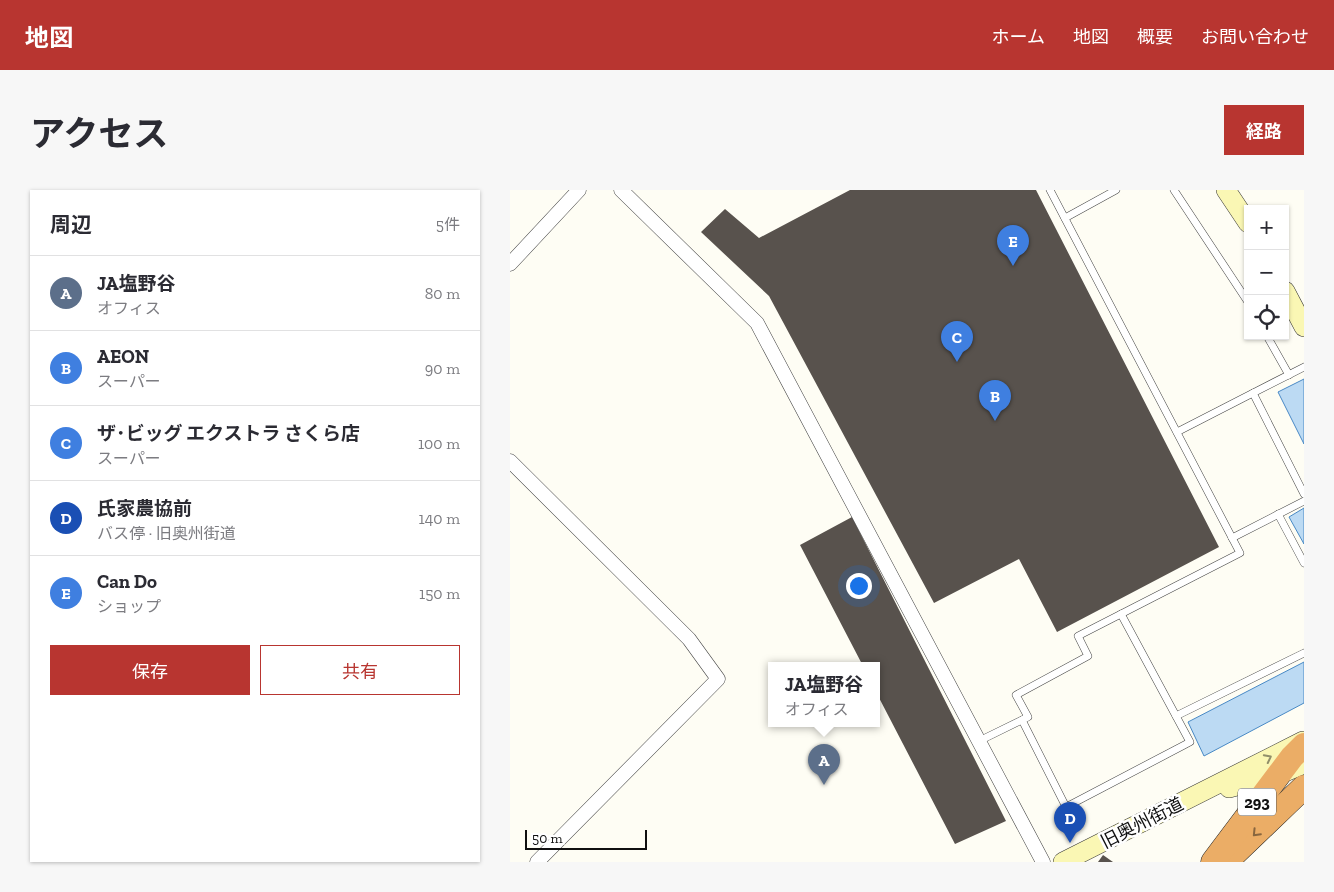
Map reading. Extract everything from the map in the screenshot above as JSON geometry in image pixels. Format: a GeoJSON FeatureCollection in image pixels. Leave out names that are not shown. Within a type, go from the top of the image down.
{"type":"FeatureCollection","features":[{"type":"Feature","properties":{"kind":"highway","name":"293"},"geometry":{"type":"LineString","coordinates":[[1213,862],[1292,756],[1304,745]]}},
{"type":"Feature","properties":{"kind":"highway","name":"293"},"geometry":{"type":"LineString","coordinates":[[1226,862],[1304,787]]}},
{"type":"Feature","properties":{"kind":"street"},"geometry":{"type":"LineString","coordinates":[[510,264],[579,190]]}},
{"type":"Feature","properties":{"kind":"street"},"geometry":{"type":"LineString","coordinates":[[621,190],[757,323],[1043,862]]}},
{"type":"Feature","properties":{"kind":"street"},"geometry":{"type":"LineString","coordinates":[[1226,190],[1244,217]]}},
{"type":"Feature","properties":{"kind":"street"},"geometry":{"type":"LineString","coordinates":[[1287,295],[1304,326]]}},
{"type":"Feature","properties":{"kind":"street"},"geometry":{"type":"LineString","coordinates":[[510,460],[689,638],[718,679],[537,862]]}},
{"type":"Feature","properties":{"kind":"street"},"geometry":{"type":"LineString","coordinates":[[1194,796],[1304,740]]}},
{"type":"Feature","properties":{"kind":"street"},"geometry":{"type":"LineString","coordinates":[[1194,796],[1278,775],[1304,764]]}},
{"type":"Feature","properties":{"kind":"street","name":"旧奥州街道"},"geometry":{"type":"LineString","coordinates":[[1063,862],[1194,796]]}},
{"type":"Feature","properties":{"kind":"lane"},"geometry":{"type":"LineString","coordinates":[[978,741],[1028,717],[1016,695],[1088,656],[1078,636],[1240,553],[1050,190]]}},
{"type":"Feature","properties":{"kind":"lane"},"geometry":{"type":"LineString","coordinates":[[1065,218],[1116,190]]}},
{"type":"Feature","properties":{"kind":"lane"},"geometry":{"type":"LineString","coordinates":[[1174,190],[1244,296]]}},
{"type":"Feature","properties":{"kind":"lane"},"geometry":{"type":"LineString","coordinates":[[1269,340],[1289,375]]}},
{"type":"Feature","properties":{"kind":"lane"},"geometry":{"type":"LineString","coordinates":[[1177,432],[1304,367]]}},
{"type":"Feature","properties":{"kind":"lane"},"geometry":{"type":"LineString","coordinates":[[1253,393],[1304,494]]}},
{"type":"Feature","properties":{"kind":"lane"},"geometry":{"type":"LineString","coordinates":[[1232,538],[1304,501]]}},
{"type":"Feature","properties":{"kind":"lane"},"geometry":{"type":"LineString","coordinates":[[1278,514],[1304,563]]}},
{"type":"Feature","properties":{"kind":"lane"},"geometry":{"type":"LineString","coordinates":[[1022,720],[1066,807],[1190,742],[1121,614]]}},
{"type":"Feature","properties":{"kind":"lane"},"geometry":{"type":"LineString","coordinates":[[1176,716],[1304,653]]}},
{"type":"Feature","properties":{"kind":"water"},"geometry":{"type":"Polygon","coordinates":[[[1304,379],[1304,444],[1278,392],[1304,379]]]}},
{"type":"Feature","properties":{"kind":"water"},"geometry":{"type":"Polygon","coordinates":[[[1304,508],[1304,544],[1289,517],[1304,508]]]}},
{"type":"Feature","properties":{"kind":"water"},"geometry":{"type":"Polygon","coordinates":[[[1304,662],[1304,703],[1204,756],[1188,722],[1304,662]]]}},
{"type":"Feature","properties":{"kind":"building"},"geometry":{"type":"Polygon","coordinates":[[[850,190],[1036,190],[1219,547],[1057,632],[1019,559],[934,603],[769,296],[701,232],[725,209],[759,238],[850,190]]]}},
{"type":"Feature","properties":{"kind":"building"},"geometry":{"type":"Polygon","coordinates":[[[852,517],[1006,821],[955,844],[880,700],[880,662],[861,662],[800,545],[852,517]]]}},
{"type":"Feature","properties":{"kind":"building"},"geometry":{"type":"Polygon","coordinates":[[[1103,855],[1113,862],[1098,862],[1103,855]]]}},
{"type":"Feature","properties":{"kind":"place","name":"Can Do"},"geometry":{"type":"Point","coordinates":[1013,266]}},
{"type":"Feature","properties":{"kind":"place","name":"ザ･ビッグ エクストラ さくら店"},"geometry":{"type":"Point","coordinates":[957,362]}},
{"type":"Feature","properties":{"kind":"place","name":"AEON"},"geometry":{"type":"Point","coordinates":[995,421]}},
{"type":"Feature","properties":{"kind":"place","name":"JA塩野谷"},"geometry":{"type":"Point","coordinates":[824,785]}},
{"type":"Feature","properties":{"kind":"place","name":"氏家農協前"},"geometry":{"type":"Point","coordinates":[1070,843]}}]}
